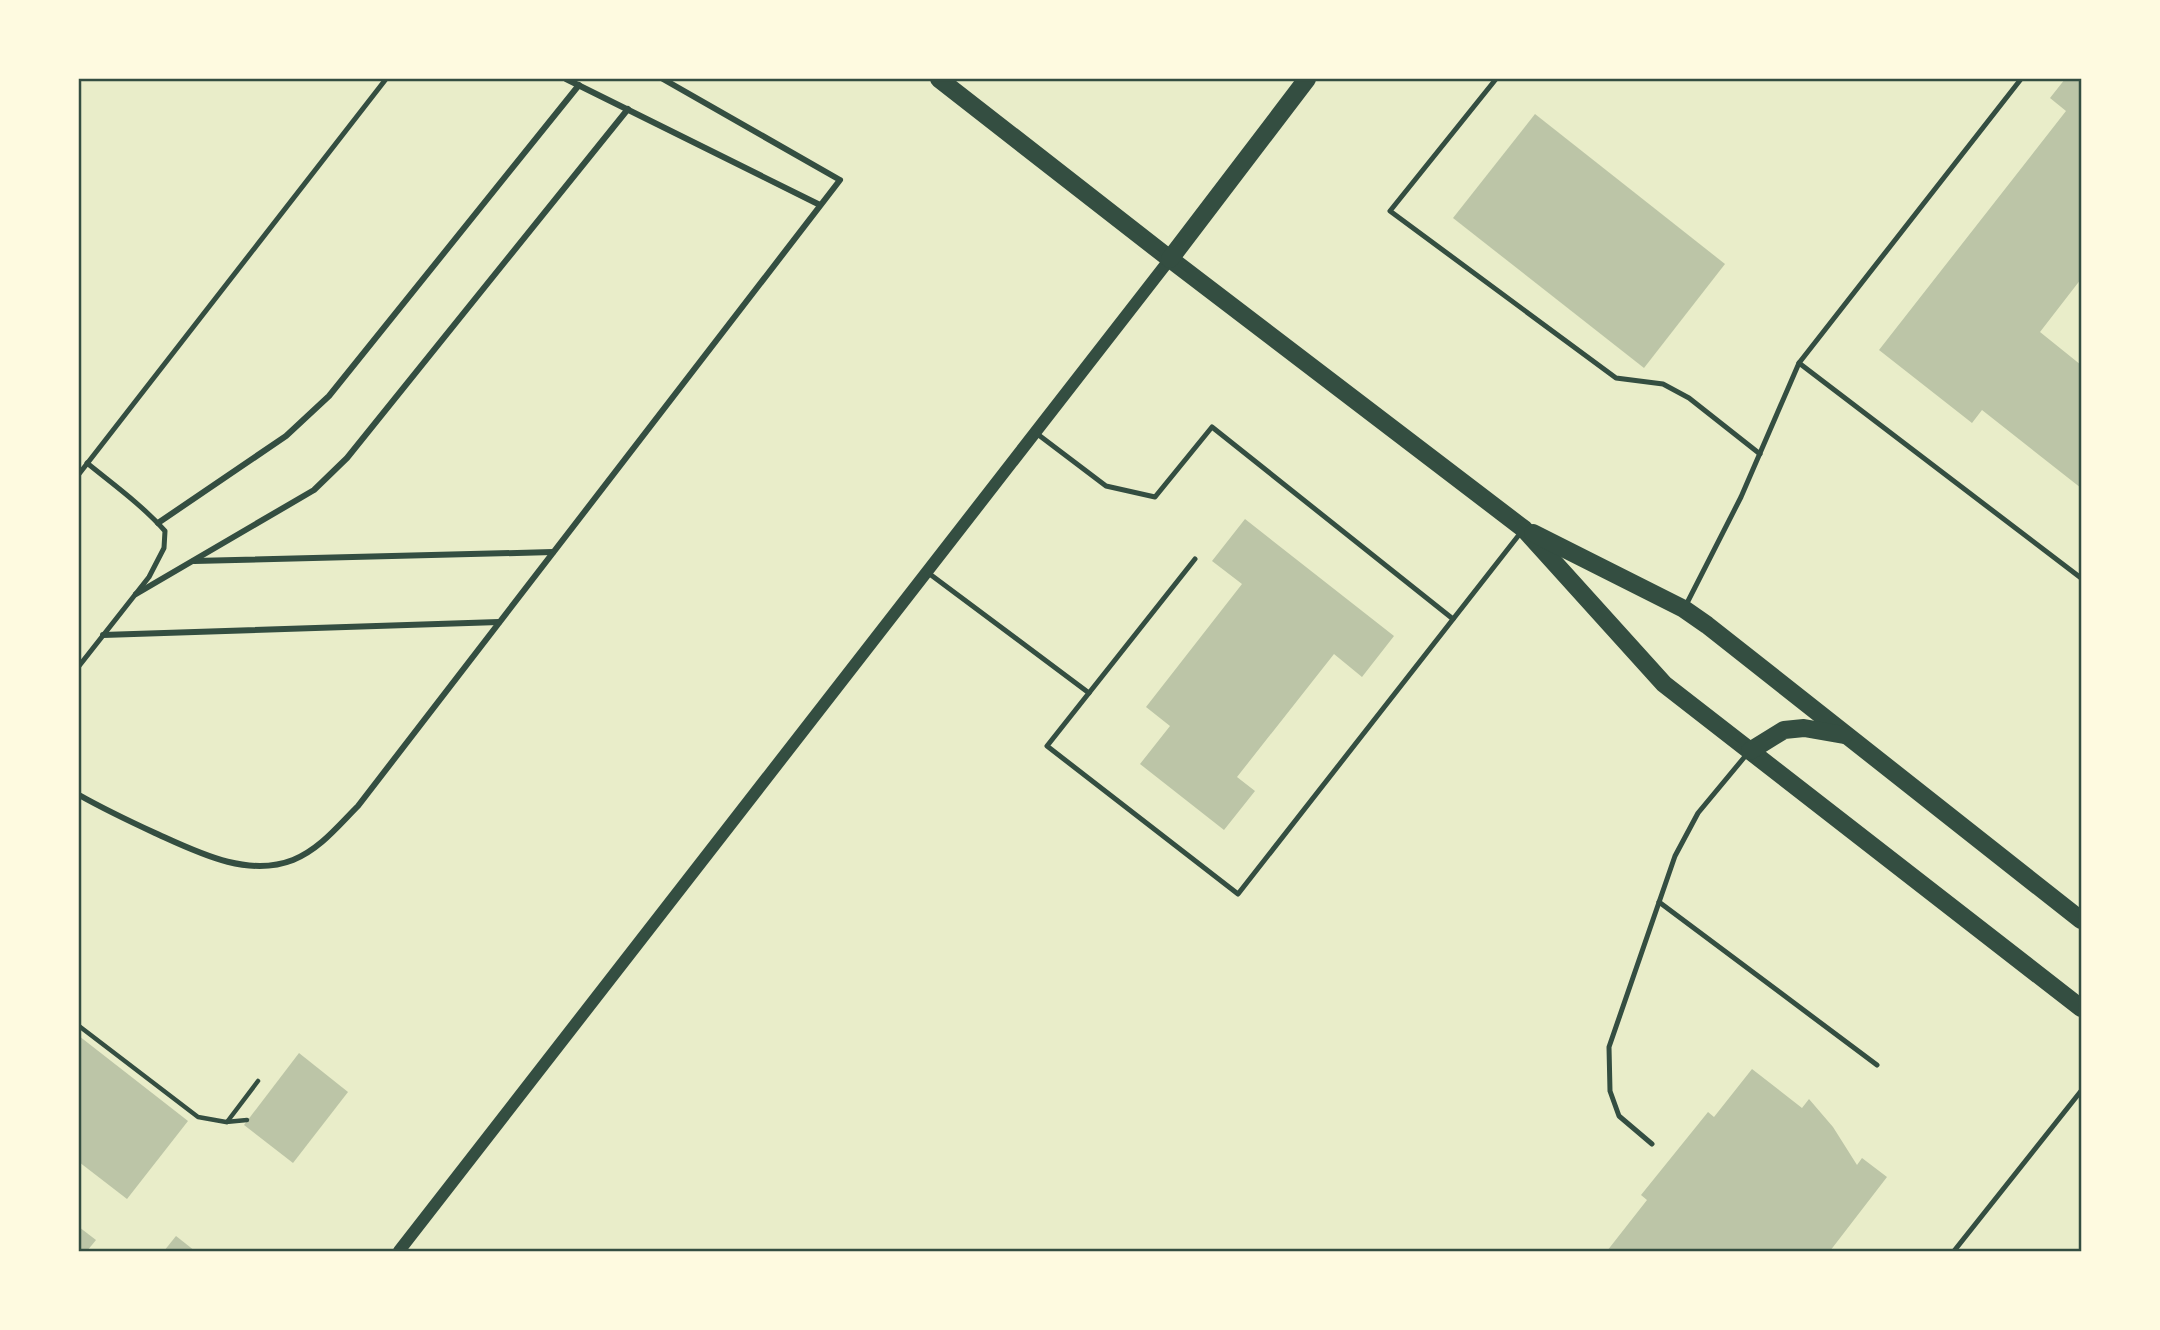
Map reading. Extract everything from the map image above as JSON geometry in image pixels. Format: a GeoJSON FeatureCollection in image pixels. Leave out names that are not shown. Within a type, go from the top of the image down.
{"type":"FeatureCollection","features":[{"type":"Feature","properties":{"kind":"main road"},"geometry":{"type":"LineString","coordinates":[[939,79],[1524,529],[1664,684],[2081,1008]]}},
{"type":"Feature","properties":{"kind":"main road"},"geometry":{"type":"LineString","coordinates":[[1170,259],[1307,79]]}},
{"type":"Feature","properties":{"kind":"main road"},"geometry":{"type":"LineString","coordinates":[[1524,529],[1684,609],[2081,920]]}},
{"type":"Feature","properties":{"kind":"main road"},"geometry":{"type":"LineString","coordinates":[[1750,751],[1784,730],[1804,728],[1847,736]]}},
{"type":"Feature","properties":{"kind":"street"},"geometry":{"type":"LineString","coordinates":[[566,79],[820,205]]}},
{"type":"Feature","properties":{"kind":"street"},"geometry":{"type":"LineString","coordinates":[[79,795],[111,813],[203,854],[237,864],[269,867],[293,860],[320,845],[358,806],[840,180],[663,79]]}},
{"type":"Feature","properties":{"kind":"street"},"geometry":{"type":"LineString","coordinates":[[158,523],[286,436],[330,396],[579,85]]}},
{"type":"Feature","properties":{"kind":"street"},"geometry":{"type":"LineString","coordinates":[[136,594],[314,490],[347,458],[628,109]]}},
{"type":"Feature","properties":{"kind":"street"},"geometry":{"type":"LineString","coordinates":[[399,1251],[1170,259]]}},
{"type":"Feature","properties":{"kind":"street"},"geometry":{"type":"LineString","coordinates":[[193,561],[553,552]]}},
{"type":"Feature","properties":{"kind":"street"},"geometry":{"type":"LineString","coordinates":[[103,635],[499,622]]}},
{"type":"Feature","properties":{"kind":"lane"},"geometry":{"type":"LineString","coordinates":[[79,474],[386,79]]}},
{"type":"Feature","properties":{"kind":"lane"},"geometry":{"type":"LineString","coordinates":[[1496,79],[1390,211],[1616,378],[1663,384],[1689,398],[1760,454]]}},
{"type":"Feature","properties":{"kind":"lane"},"geometry":{"type":"LineString","coordinates":[[1684,609],[1741,498],[1799,363],[2021,79]]}},
{"type":"Feature","properties":{"kind":"lane"},"geometry":{"type":"LineString","coordinates":[[1799,363],[2081,578]]}},
{"type":"Feature","properties":{"kind":"lane"},"geometry":{"type":"LineString","coordinates":[[1035,433],[1106,486],[1155,497],[1212,427],[1453,619]]}},
{"type":"Feature","properties":{"kind":"lane"},"geometry":{"type":"LineString","coordinates":[[79,666],[149,577],[164,548],[165,531],[146,511],[87,463]]}},
{"type":"Feature","properties":{"kind":"lane"},"geometry":{"type":"LineString","coordinates":[[1195,559],[1046,746],[1238,894],[1524,529]]}},
{"type":"Feature","properties":{"kind":"lane"},"geometry":{"type":"LineString","coordinates":[[927,572],[1088,693]]}},
{"type":"Feature","properties":{"kind":"lane"},"geometry":{"type":"LineString","coordinates":[[1652,1144],[1619,1116],[1610,1091],[1609,1047],[1675,856],[1698,813],[1750,751]]}},
{"type":"Feature","properties":{"kind":"lane"},"geometry":{"type":"LineString","coordinates":[[1659,901],[1877,1065]]}},
{"type":"Feature","properties":{"kind":"lane"},"geometry":{"type":"LineString","coordinates":[[1954,1251],[2081,1091]]}},
{"type":"Feature","properties":{"kind":"path"},"geometry":{"type":"LineString","coordinates":[[79,1027],[198,1117],[226,1122],[247,1120]]}},
{"type":"Feature","properties":{"kind":"path"},"geometry":{"type":"LineString","coordinates":[[226,1122],[258,1081]]}},
{"type":"Feature","properties":{"kind":"building"},"geometry":{"type":"Polygon","coordinates":[[[2065,79],[2081,79],[2081,279],[2040,332],[2081,365],[2081,488],[1982,410],[1972,423],[1879,350],[2066,111],[2050,98],[2065,79]]]}},
{"type":"Feature","properties":{"kind":"building"},"geometry":{"type":"Polygon","coordinates":[[[1535,114],[1725,264],[1644,368],[1453,218],[1535,114]]]}},
{"type":"Feature","properties":{"kind":"building"},"geometry":{"type":"Polygon","coordinates":[[[1245,519],[1394,636],[1362,677],[1334,654],[1237,777],[1255,791],[1224,830],[1140,764],[1170,726],[1146,707],[1242,584],[1212,561],[1245,519]]]}},
{"type":"Feature","properties":{"kind":"building"},"geometry":{"type":"Polygon","coordinates":[[[79,1036],[188,1121],[127,1199],[79,1162],[79,1036]]]}},
{"type":"Feature","properties":{"kind":"building"},"geometry":{"type":"Polygon","coordinates":[[[299,1053],[348,1092],[293,1163],[244,1125],[299,1053]]]}},
{"type":"Feature","properties":{"kind":"building"},"geometry":{"type":"Polygon","coordinates":[[[1752,1069],[1802,1108],[1809,1099],[1833,1127],[1857,1165],[1862,1158],[1887,1177],[1830,1251],[1607,1251],[1647,1200],[1641,1195],[1708,1112],[1714,1117],[1752,1069]]]}},
{"type":"Feature","properties":{"kind":"building"},"geometry":{"type":"Polygon","coordinates":[[[79,1227],[96,1240],[87,1251],[79,1251],[79,1227]]]}},
{"type":"Feature","properties":{"kind":"building"},"geometry":{"type":"Polygon","coordinates":[[[176,1236],[195,1251],[164,1251],[176,1236]]]}}]}
